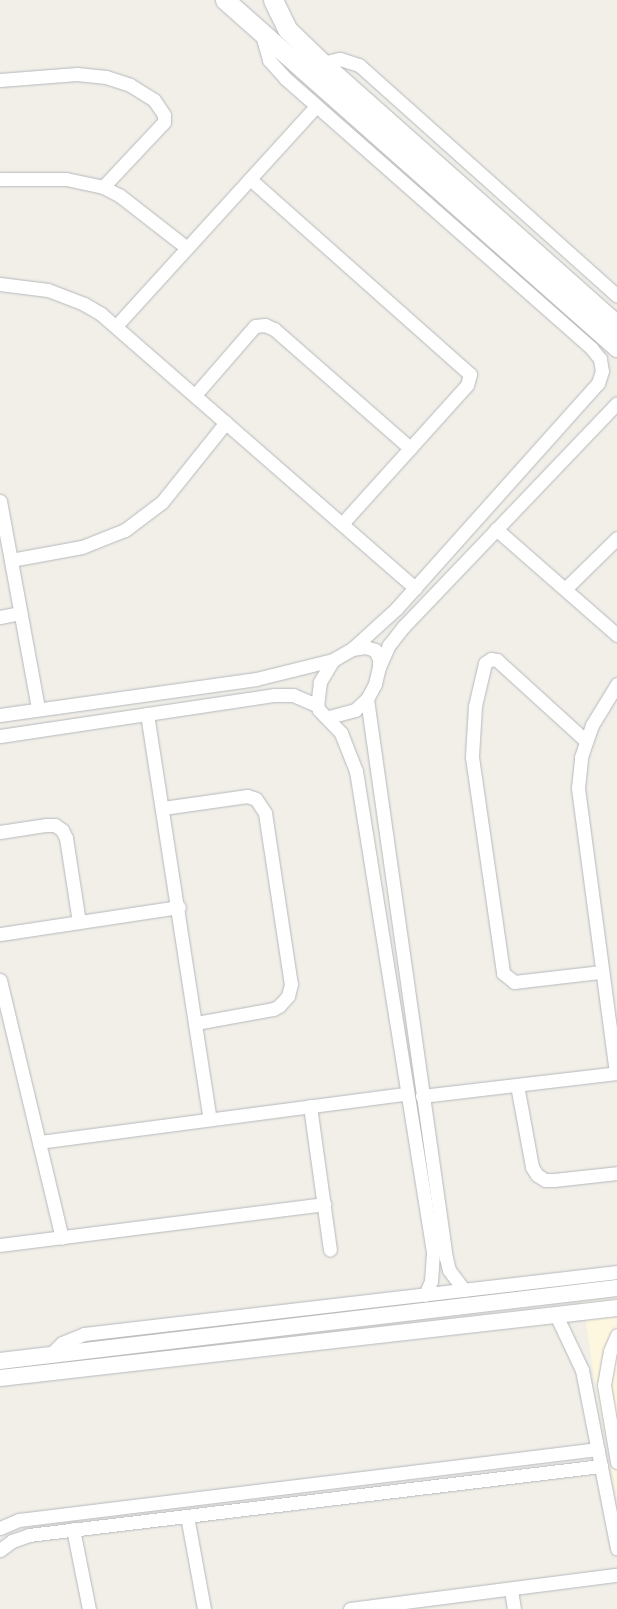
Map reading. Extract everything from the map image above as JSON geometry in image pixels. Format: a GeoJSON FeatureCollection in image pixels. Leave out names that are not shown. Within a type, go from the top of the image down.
{"type":"FeatureCollection","features":[{"type":"Feature","properties":{"kind":"main road"},"geometry":{"type":"LineString","coordinates":[[225,0],[262,35],[351,100],[617,325]]}},
{"type":"Feature","properties":{"kind":"main road"},"geometry":{"type":"LineString","coordinates":[[273,0],[288,29],[322,63],[351,100],[617,347]]}},
{"type":"Feature","properties":{"kind":"street"},"geometry":{"type":"LineString","coordinates":[[0,716],[38,709],[256,679],[333,660],[352,649],[383,623],[598,383],[602,371],[600,359],[276,69],[269,60],[262,35]]}},
{"type":"Feature","properties":{"kind":"street"},"geometry":{"type":"LineString","coordinates":[[322,63],[340,59],[359,66],[617,296]]}},
{"type":"Feature","properties":{"kind":"street"},"geometry":{"type":"LineString","coordinates":[[0,80],[77,74],[106,77],[130,85],[154,100],[164,115],[164,122],[103,187]]}},
{"type":"Feature","properties":{"kind":"street"},"geometry":{"type":"LineString","coordinates":[[116,326],[316,106]]}},
{"type":"Feature","properties":{"kind":"street"},"geometry":{"type":"LineString","coordinates":[[0,179],[66,179],[103,187],[119,195],[186,248]]}},
{"type":"Feature","properties":{"kind":"street"},"geometry":{"type":"LineString","coordinates":[[250,179],[467,368],[470,374],[466,385],[342,524]]}},
{"type":"Feature","properties":{"kind":"street"},"geometry":{"type":"LineString","coordinates":[[0,284],[29,286],[66,296],[95,310],[116,326],[415,588]]}},
{"type":"Feature","properties":{"kind":"street"},"geometry":{"type":"LineString","coordinates":[[195,395],[255,326],[265,325],[274,329],[410,448]]}},
{"type":"Feature","properties":{"kind":"street"},"geometry":{"type":"LineString","coordinates":[[379,667],[396,635],[617,403]]}},
{"type":"Feature","properties":{"kind":"street"},"geometry":{"type":"LineString","coordinates":[[11,560],[82,547],[125,530],[162,502],[226,422]]}},
{"type":"Feature","properties":{"kind":"street"},"geometry":{"type":"LineString","coordinates":[[0,500],[38,709]]}},
{"type":"Feature","properties":{"kind":"street"},"geometry":{"type":"LineString","coordinates":[[496,529],[617,635]]}},
{"type":"Feature","properties":{"kind":"street"},"geometry":{"type":"LineString","coordinates":[[565,589],[617,538]]}},
{"type":"Feature","properties":{"kind":"street"},"geometry":{"type":"LineString","coordinates":[[0,617],[21,613]]}},
{"type":"Feature","properties":{"kind":"street"},"geometry":{"type":"LineString","coordinates":[[329,718],[355,710],[367,699],[375,684],[379,667],[379,659],[375,650],[365,647],[352,649]]}},
{"type":"Feature","properties":{"kind":"street"},"geometry":{"type":"LineString","coordinates":[[586,741],[497,660],[491,659],[486,662],[475,706],[472,757],[503,973],[514,982],[601,972]]}},
{"type":"Feature","properties":{"kind":"street"},"geometry":{"type":"LineString","coordinates":[[317,705],[320,682],[333,660]]}},
{"type":"Feature","properties":{"kind":"street"},"geometry":{"type":"LineString","coordinates":[[422,1096],[617,1073],[601,972],[578,802],[578,773],[586,741],[599,709],[617,684]]}},
{"type":"Feature","properties":{"kind":"street"},"geometry":{"type":"LineString","coordinates":[[0,736],[284,694],[302,697],[317,705],[323,715],[329,718],[348,745],[356,771],[406,1094],[433,1253],[433,1267],[425,1294]]}},
{"type":"Feature","properties":{"kind":"street"},"geometry":{"type":"LineString","coordinates":[[367,699],[446,1258],[450,1270],[464,1290]]}},
{"type":"Feature","properties":{"kind":"street"},"geometry":{"type":"LineString","coordinates":[[147,714],[179,907],[210,1119]]}},
{"type":"Feature","properties":{"kind":"street"},"geometry":{"type":"LineString","coordinates":[[163,808],[247,796],[256,799],[265,813],[290,984],[288,996],[279,1006],[273,1009],[196,1023]]}},
{"type":"Feature","properties":{"kind":"street"},"geometry":{"type":"LineString","coordinates":[[0,832],[46,825],[55,825],[62,830],[66,838],[79,922]]}},
{"type":"Feature","properties":{"kind":"street"},"geometry":{"type":"LineString","coordinates":[[0,934],[179,907]]}},
{"type":"Feature","properties":{"kind":"street"},"geometry":{"type":"LineString","coordinates":[[0,980],[62,1238]]}},
{"type":"Feature","properties":{"kind":"street"},"geometry":{"type":"LineString","coordinates":[[518,1085],[532,1167],[537,1175],[545,1180],[554,1180],[617,1173]]}},
{"type":"Feature","properties":{"kind":"street"},"geometry":{"type":"LineString","coordinates":[[39,1142],[406,1094]]}},
{"type":"Feature","properties":{"kind":"street"},"geometry":{"type":"LineString","coordinates":[[310,1106],[330,1250]]}},
{"type":"Feature","properties":{"kind":"street"},"geometry":{"type":"LineString","coordinates":[[0,1245],[324,1204]]}},
{"type":"Feature","properties":{"kind":"street"},"geometry":{"type":"LineString","coordinates":[[50,1355],[62,1343],[84,1334],[617,1272]]}},
{"type":"Feature","properties":{"kind":"street"},"geometry":{"type":"LineString","coordinates":[[0,1361],[617,1288]]}},
{"type":"Feature","properties":{"kind":"street"},"geometry":{"type":"LineString","coordinates":[[0,1378],[617,1308]]}},
{"type":"Feature","properties":{"kind":"street"},"geometry":{"type":"LineString","coordinates":[[556,1315],[582,1370],[617,1548]]}},
{"type":"Feature","properties":{"kind":"street"},"geometry":{"type":"LineString","coordinates":[[617,1335],[610,1351],[604,1385],[617,1462]]}},
{"type":"Feature","properties":{"kind":"street"},"geometry":{"type":"LineString","coordinates":[[0,1528],[19,1520],[598,1449]]}},
{"type":"Feature","properties":{"kind":"street"},"geometry":{"type":"LineString","coordinates":[[0,1550],[12,1541],[28,1535],[601,1466]]}},
{"type":"Feature","properties":{"kind":"street"},"geometry":{"type":"LineString","coordinates":[[187,1516],[204,1609]]}},
{"type":"Feature","properties":{"kind":"street"},"geometry":{"type":"LineString","coordinates":[[73,1529],[89,1609]]}},
{"type":"Feature","properties":{"kind":"street"},"geometry":{"type":"LineString","coordinates":[[350,1609],[399,1606],[617,1575]]}},
{"type":"Feature","properties":{"kind":"street"},"geometry":{"type":"LineString","coordinates":[[511,1590],[514,1609]]}},
{"type":"Feature","properties":{"kind":"shaded area"},"geometry":{"type":"Polygon","coordinates":[[[617,1298],[617,1498],[593,1370],[583,1302],[617,1298]]]}}]}
